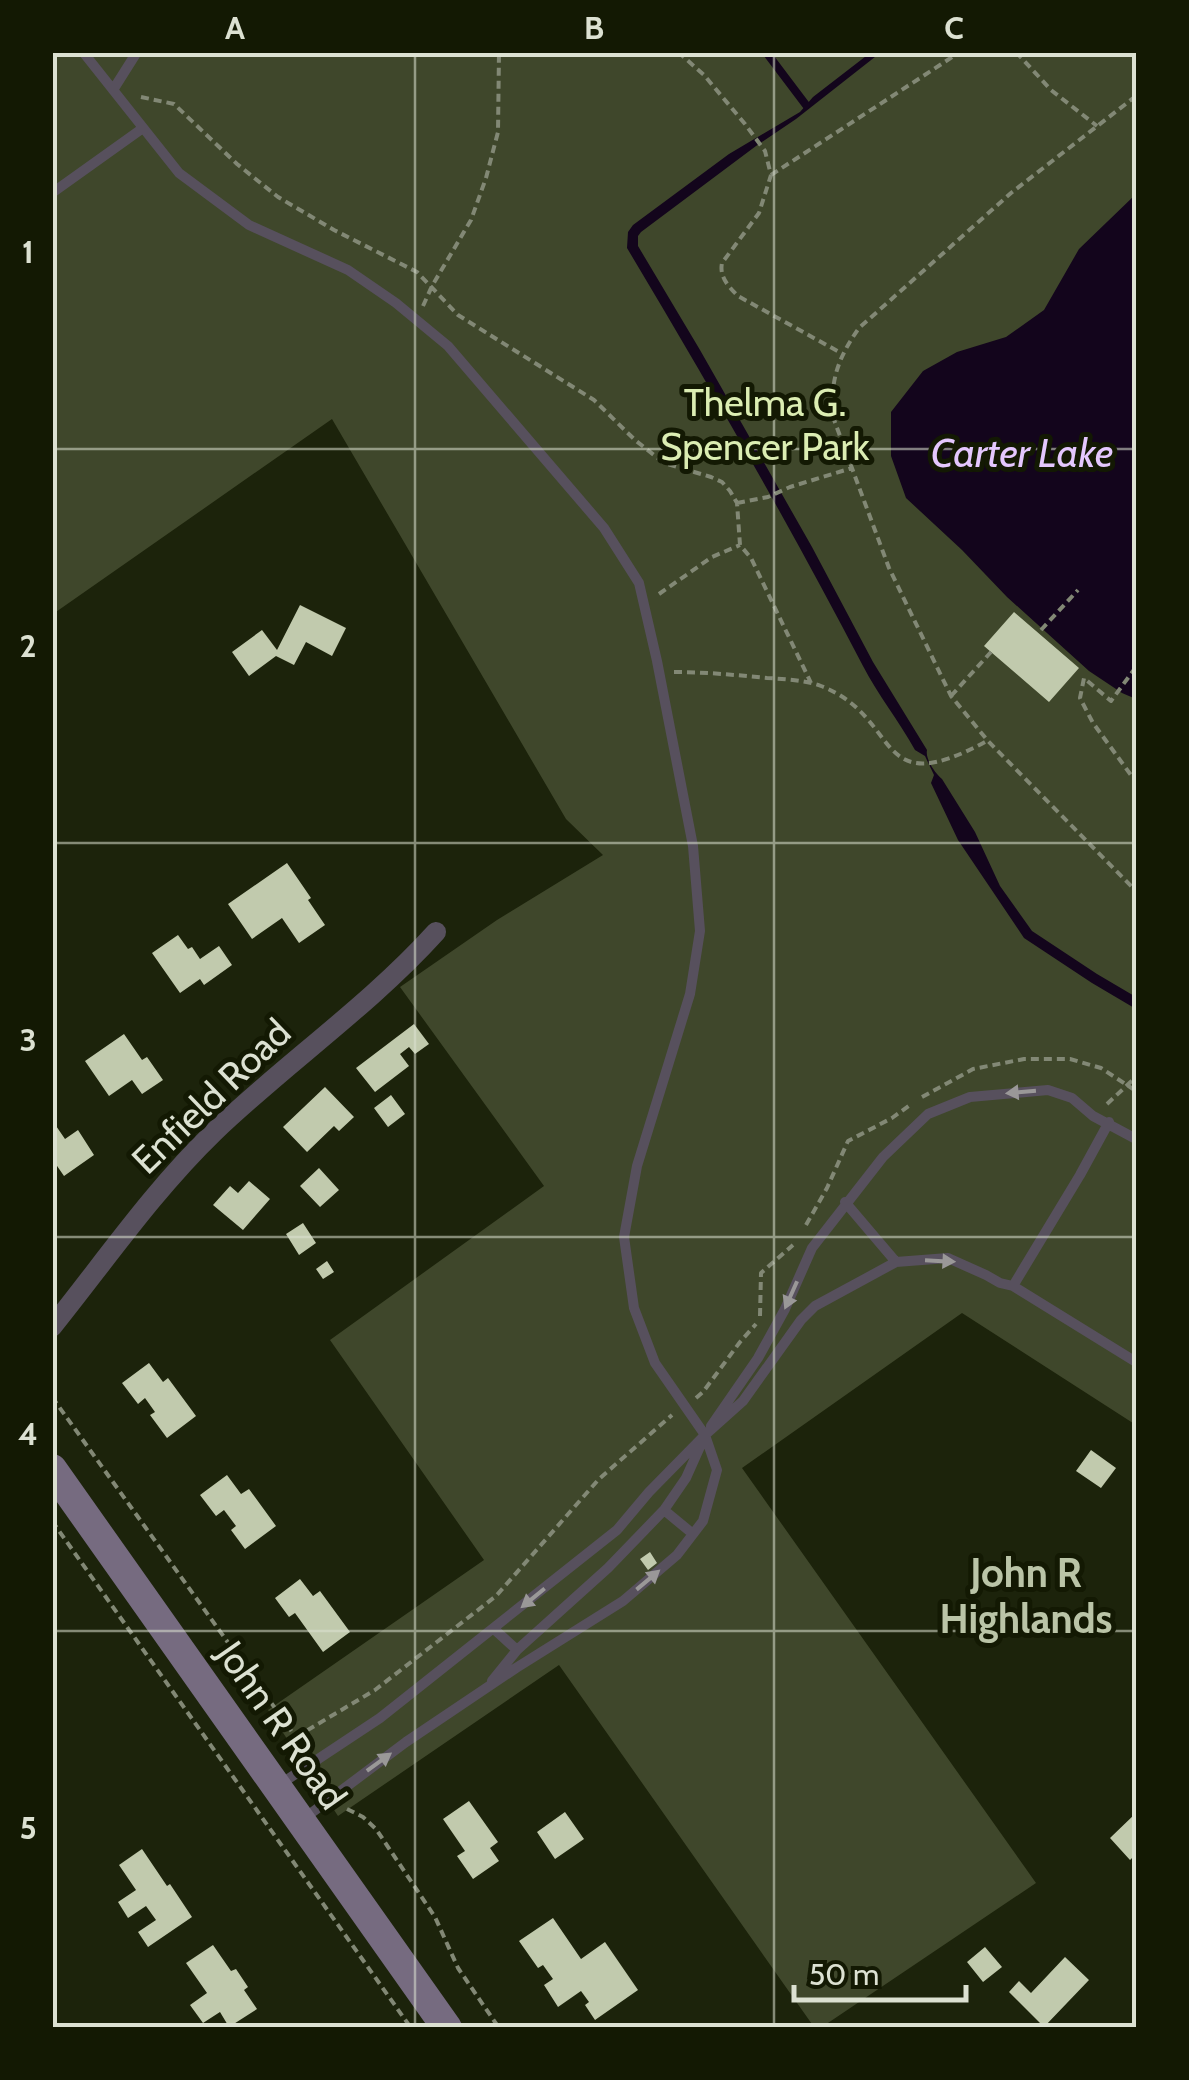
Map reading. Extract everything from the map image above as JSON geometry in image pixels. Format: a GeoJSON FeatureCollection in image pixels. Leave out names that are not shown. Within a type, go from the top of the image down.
{"type":"FeatureCollection","features":[{"type":"Feature","properties":{"kind":"main road","name":"John R Road"},"geometry":{"type":"LineString","coordinates":[[52,1470],[447,2028]]}},
{"type":"Feature","properties":{"kind":"street","name":"Enfield Road"},"geometry":{"type":"LineString","coordinates":[[52,1327],[189,1157],[241,1106],[380,989],[436,932]]}},
{"type":"Feature","properties":{"kind":"lane"},"geometry":{"type":"LineString","coordinates":[[83,52],[179,173],[248,226],[348,270],[448,346],[604,528],[638,583],[692,846],[700,931],[690,994],[636,1166],[624,1237],[634,1308],[654,1363],[705,1435],[717,1470],[703,1521],[677,1555],[623,1601],[406,1742],[301,1821]]}},
{"type":"Feature","properties":{"kind":"lane"},"geometry":{"type":"LineString","coordinates":[[112,90],[137,52]]}},
{"type":"Feature","properties":{"kind":"lane"},"geometry":{"type":"LineString","coordinates":[[52,193],[142,128]]}},
{"type":"Feature","properties":{"kind":"lane"},"geometry":{"type":"LineString","coordinates":[[486,1688],[516,1650],[608,1568],[664,1510],[686,1478],[705,1435],[758,1358],[812,1248],[883,1157],[928,1114],[970,1096],[1048,1090],[1072,1098],[1094,1116],[1136,1139]]}},
{"type":"Feature","properties":{"kind":"lane"},"geometry":{"type":"LineString","coordinates":[[1012,1286],[1109,1122]]}},
{"type":"Feature","properties":{"kind":"lane"},"geometry":{"type":"LineString","coordinates":[[846,1202],[896,1262]]}},
{"type":"Feature","properties":{"kind":"lane"},"geometry":{"type":"LineString","coordinates":[[277,1786],[380,1718],[617,1530],[649,1492],[743,1401],[815,1306],[896,1262],[948,1258],[1012,1286],[1136,1362]]}},
{"type":"Feature","properties":{"kind":"lane"},"geometry":{"type":"LineString","coordinates":[[664,1510],[693,1534]]}},
{"type":"Feature","properties":{"kind":"lane"},"geometry":{"type":"LineString","coordinates":[[494,1630],[516,1650]]}},
{"type":"Feature","properties":{"kind":"path"},"geometry":{"type":"LineString","coordinates":[[416,320],[471,220],[486,178],[498,132],[499,52]]}},
{"type":"Feature","properties":{"kind":"path"},"geometry":{"type":"LineString","coordinates":[[678,52],[704,75],[766,151],[771,175],[759,213],[720,270],[728,285],[738,296],[842,353]]}},
{"type":"Feature","properties":{"kind":"path"},"geometry":{"type":"LineString","coordinates":[[771,175],[960,52]]}},
{"type":"Feature","properties":{"kind":"path"},"geometry":{"type":"LineString","coordinates":[[1016,52],[1051,90],[1098,126]]}},
{"type":"Feature","properties":{"kind":"path"},"geometry":{"type":"LineString","coordinates":[[112,90],[174,104],[278,197],[416,272],[458,315],[594,400],[664,463],[722,482],[737,504],[740,545],[751,558],[811,683]]}},
{"type":"Feature","properties":{"kind":"path"},"geometry":{"type":"LineString","coordinates":[[1136,96],[1010,192],[859,328],[842,353],[832,398],[833,417],[889,568],[950,696],[988,741],[1136,890]]}},
{"type":"Feature","properties":{"kind":"path"},"geometry":{"type":"LineString","coordinates":[[737,504],[852,468]]}},
{"type":"Feature","properties":{"kind":"path"},"geometry":{"type":"LineString","coordinates":[[643,603],[712,557],[740,545]]}},
{"type":"Feature","properties":{"kind":"path"},"geometry":{"type":"LineString","coordinates":[[1041,630],[1078,590]]}},
{"type":"Feature","properties":{"kind":"path"},"geometry":{"type":"LineString","coordinates":[[950,696],[991,652]]}},
{"type":"Feature","properties":{"kind":"path"},"geometry":{"type":"LineString","coordinates":[[1136,667],[1111,701],[1084,678],[1080,698],[1136,782]]}},
{"type":"Feature","properties":{"kind":"path"},"geometry":{"type":"LineString","coordinates":[[659,672],[708,672],[811,683],[847,698],[869,719],[894,753],[918,765],[965,753],[988,741]]}},
{"type":"Feature","properties":{"kind":"path"},"geometry":{"type":"LineString","coordinates":[[804,1228],[848,1141],[974,1069],[1024,1059],[1070,1059],[1101,1068],[1136,1090]]}},
{"type":"Feature","properties":{"kind":"path"},"geometry":{"type":"LineString","coordinates":[[1094,1116],[1136,1077]]}},
{"type":"Feature","properties":{"kind":"path"},"geometry":{"type":"LineString","coordinates":[[296,1736],[375,1690],[496,1596],[599,1479],[703,1392],[760,1319],[761,1273],[796,1242]]}},
{"type":"Feature","properties":{"kind":"path"},"geometry":{"type":"LineString","coordinates":[[52,1397],[300,1744]]}},
{"type":"Feature","properties":{"kind":"path"},"geometry":{"type":"LineString","coordinates":[[52,1521],[411,2028]]}},
{"type":"Feature","properties":{"kind":"path"},"geometry":{"type":"LineString","coordinates":[[347,1808],[376,1828],[436,1917],[458,1968],[499,2028]]}},
{"type":"Feature","properties":{"kind":"green space","name":"Thelma G. Spencer Park"},"geometry":{"type":"Polygon","coordinates":[[[53,53],[1136,53],[1136,1425],[962,1313],[742,1468],[1036,1883],[822,2027],[814,2027],[559,1665],[338,1816],[268,1710],[484,1560],[330,1340],[544,1186],[400,987],[497,920],[603,855],[566,819],[332,419],[53,614],[53,53]]]}},
{"type":"Feature","properties":{"kind":"water"},"geometry":{"type":"Polygon","coordinates":[[[870,53],[880,53],[641,232],[638,246],[812,547],[873,662],[927,750],[931,766],[975,832],[1000,886],[1032,931],[1136,997],[1136,1009],[1024,938],[958,840],[931,783],[934,775],[925,756],[915,750],[869,677],[748,455],[627,248],[628,232],[633,225],[729,154],[800,112],[813,97],[870,53]]]}},
{"type":"Feature","properties":{"kind":"water","name":"Carter Lake"},"geometry":{"type":"Polygon","coordinates":[[[1136,194],[1136,699],[1089,671],[906,498],[891,456],[891,412],[923,371],[957,352],[1006,337],[1044,310],[1079,249],[1136,194]]]}},
{"type":"Feature","properties":{"kind":"building"},"geometry":{"type":"Polygon","coordinates":[[[300,605],[346,628],[332,656],[306,642],[294,665],[276,656],[249,676],[232,652],[262,630],[277,650],[300,605]]]}},
{"type":"Feature","properties":{"kind":"building"},"geometry":{"type":"Polygon","coordinates":[[[1014,612],[1079,668],[1049,702],[984,646],[1014,612]]]}},
{"type":"Feature","properties":{"kind":"building"},"geometry":{"type":"Polygon","coordinates":[[[287,863],[325,925],[299,943],[282,918],[252,939],[228,904],[287,863]]]}},
{"type":"Feature","properties":{"kind":"building"},"geometry":{"type":"Polygon","coordinates":[[[178,935],[200,959],[219,946],[232,965],[204,985],[200,979],[180,993],[152,953],[178,935]]]}},
{"type":"Feature","properties":{"kind":"building"},"geometry":{"type":"Polygon","coordinates":[[[414,1024],[429,1044],[415,1054],[409,1047],[400,1054],[409,1066],[375,1092],[356,1068],[414,1024]]]}},
{"type":"Feature","properties":{"kind":"building"},"geometry":{"type":"Polygon","coordinates":[[[124,1034],[142,1060],[147,1057],[163,1080],[142,1094],[132,1080],[109,1096],[85,1061],[124,1034]]]}},
{"type":"Feature","properties":{"kind":"building"},"geometry":{"type":"Polygon","coordinates":[[[325,1087],[354,1117],[339,1131],[334,1126],[307,1152],[283,1127],[325,1087]]]}},
{"type":"Feature","properties":{"kind":"building"},"geometry":{"type":"Polygon","coordinates":[[[391,1095],[405,1114],[388,1127],[374,1108],[391,1095]]]}},
{"type":"Feature","properties":{"kind":"building"},"geometry":{"type":"Polygon","coordinates":[[[52,1120],[65,1139],[78,1130],[94,1155],[64,1176],[52,1164],[52,1120]]]}},
{"type":"Feature","properties":{"kind":"building"},"geometry":{"type":"Polygon","coordinates":[[[319,1168],[339,1190],[320,1207],[300,1186],[319,1168]]]}},
{"type":"Feature","properties":{"kind":"building"},"geometry":{"type":"Polygon","coordinates":[[[249,1181],[270,1199],[243,1230],[213,1205],[230,1186],[238,1193],[249,1181]]]}},
{"type":"Feature","properties":{"kind":"building"},"geometry":{"type":"Polygon","coordinates":[[[303,1223],[316,1243],[299,1255],[286,1234],[303,1223]]]}},
{"type":"Feature","properties":{"kind":"building"},"geometry":{"type":"Polygon","coordinates":[[[327,1261],[334,1272],[323,1279],[316,1269],[327,1261]]]}},
{"type":"Feature","properties":{"kind":"building"},"geometry":{"type":"Polygon","coordinates":[[[149,1363],[163,1382],[168,1378],[196,1416],[167,1438],[150,1415],[155,1412],[145,1398],[138,1404],[122,1383],[149,1363]]]}},
{"type":"Feature","properties":{"kind":"building"},"geometry":{"type":"Polygon","coordinates":[[[1091,1450],[1116,1468],[1101,1488],[1076,1471],[1091,1450]]]}},
{"type":"Feature","properties":{"kind":"building"},"geometry":{"type":"Polygon","coordinates":[[[227,1475],[241,1494],[249,1489],[276,1526],[245,1549],[231,1530],[236,1526],[224,1510],[216,1516],[200,1495],[227,1475]]]}},
{"type":"Feature","properties":{"kind":"building"},"geometry":{"type":"Polygon","coordinates":[[[650,1552],[657,1563],[648,1570],[640,1559],[650,1552]]]}},
{"type":"Feature","properties":{"kind":"building"},"geometry":{"type":"Polygon","coordinates":[[[300,1579],[313,1596],[320,1591],[350,1632],[323,1652],[295,1613],[289,1617],[275,1598],[300,1579]]]}},
{"type":"Feature","properties":{"kind":"building"},"geometry":{"type":"Polygon","coordinates":[[[469,1801],[498,1842],[490,1848],[499,1861],[473,1879],[457,1856],[465,1851],[443,1819],[469,1801]]]}},
{"type":"Feature","properties":{"kind":"building"},"geometry":{"type":"Polygon","coordinates":[[[565,1812],[584,1839],[555,1859],[537,1832],[565,1812]]]}},
{"type":"Feature","properties":{"kind":"building"},"geometry":{"type":"Polygon","coordinates":[[[1136,1813],[1136,1854],[1130,1860],[1110,1838],[1136,1813]]]}},
{"type":"Feature","properties":{"kind":"building"},"geometry":{"type":"Polygon","coordinates":[[[142,1849],[192,1917],[148,1947],[138,1932],[156,1920],[146,1906],[128,1918],[118,1902],[136,1890],[119,1865],[142,1849]]]}},
{"type":"Feature","properties":{"kind":"building"},"geometry":{"type":"Polygon","coordinates":[[[553,1918],[581,1959],[605,1942],[638,1990],[595,2020],[581,1991],[558,2007],[544,1985],[553,1979],[543,1965],[538,1968],[519,1941],[553,1918]]]}},
{"type":"Feature","properties":{"kind":"building"},"geometry":{"type":"Polygon","coordinates":[[[213,1945],[231,1971],[236,1969],[257,2009],[229,2027],[220,2012],[203,2023],[190,2005],[207,1993],[186,1963],[213,1945]]]}},
{"type":"Feature","properties":{"kind":"building"},"geometry":{"type":"Polygon","coordinates":[[[985,1947],[1002,1967],[983,1982],[967,1962],[985,1947]]]}},
{"type":"Feature","properties":{"kind":"building"},"geometry":{"type":"Polygon","coordinates":[[[1065,1957],[1089,1980],[1044,2027],[1009,1992],[1019,1981],[1031,1993],[1065,1957]]]}},
{"type":"Feature","properties":{"kind":"waterway"},"geometry":{"type":"LineString","coordinates":[[766,52],[806,105]]}},
{"type":"Feature","properties":{"kind":"district","name":"John R Highlands"},"geometry":{"type":"Point","coordinates":[1026,1595]}}]}
